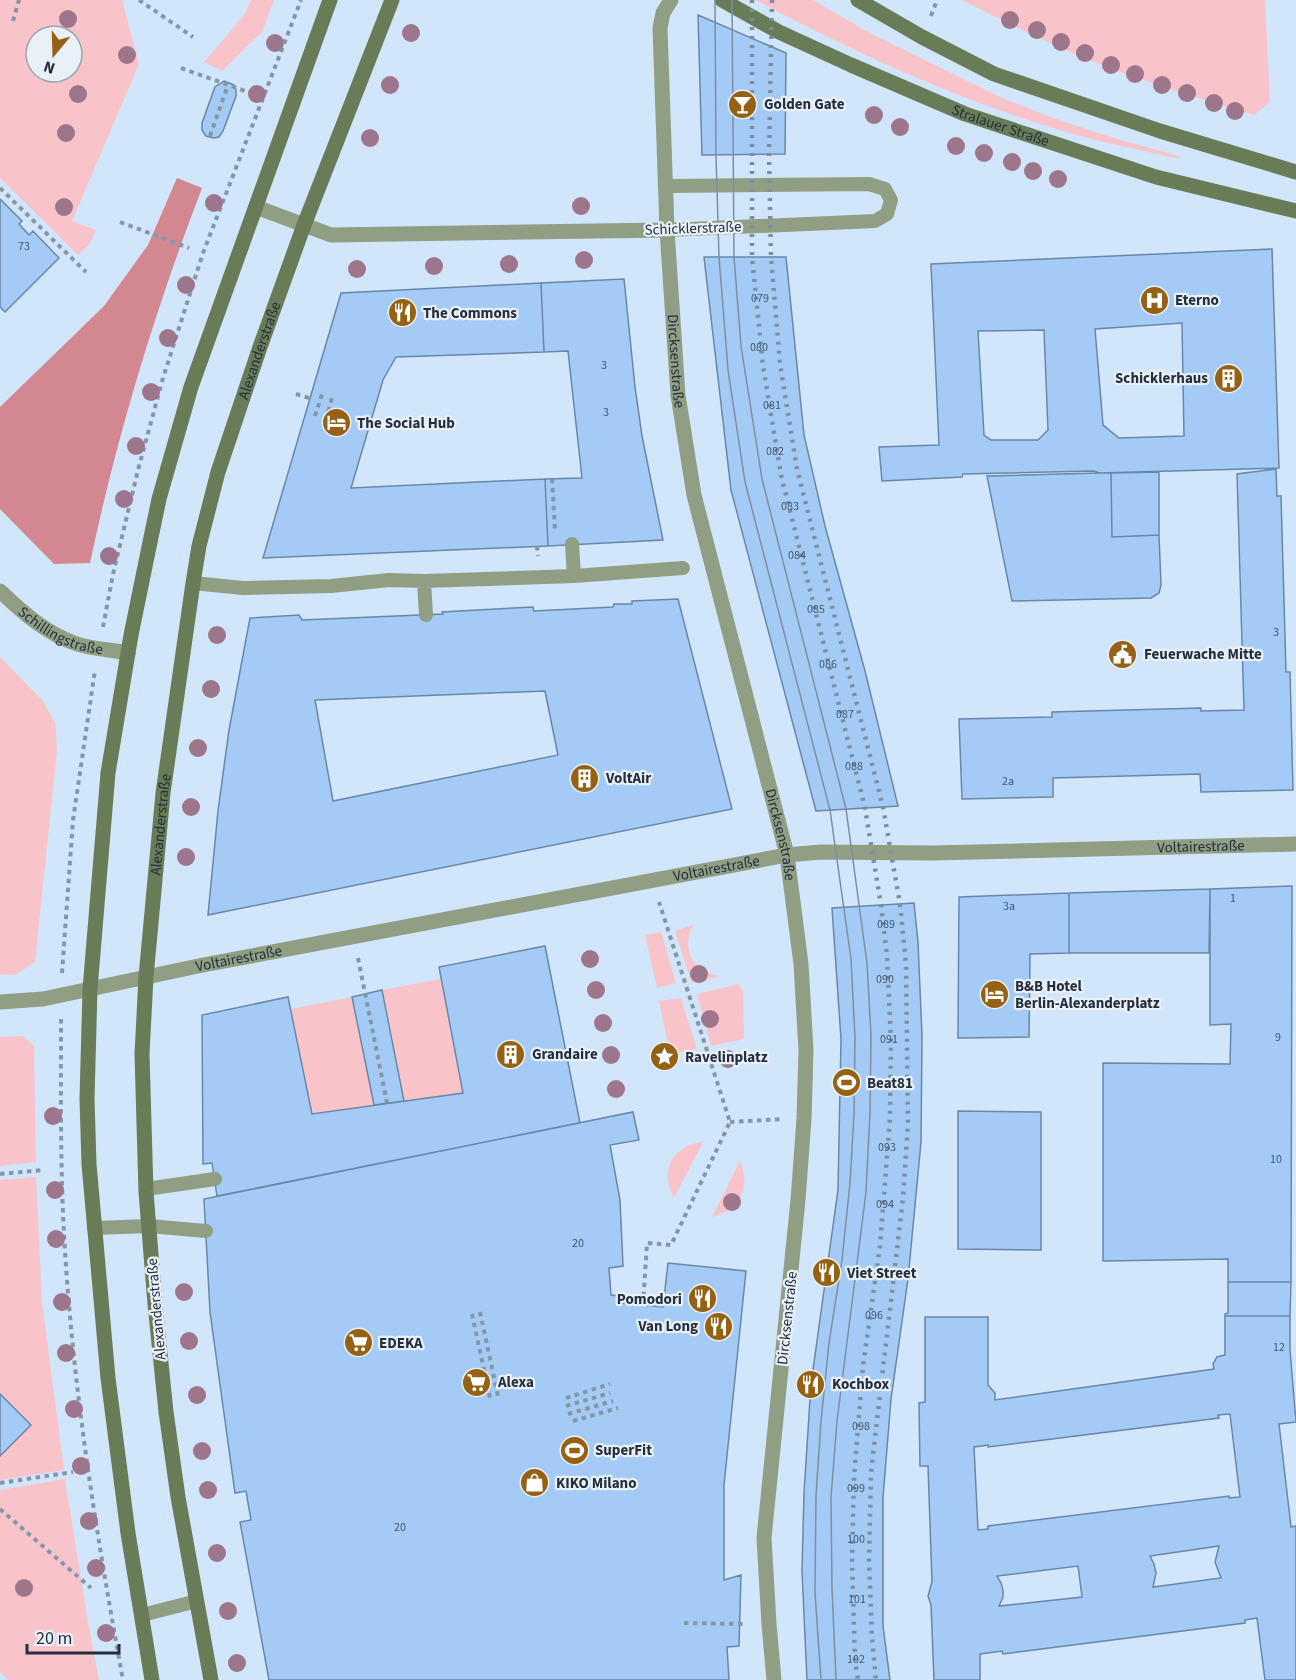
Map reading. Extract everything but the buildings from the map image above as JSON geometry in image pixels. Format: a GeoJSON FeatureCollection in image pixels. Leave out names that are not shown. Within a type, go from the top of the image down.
{"type":"FeatureCollection","features":[{"type":"Feature","properties":{"kind":"main road"},"geometry":{"type":"LineString","coordinates":[[152,1680],[128,1533],[110,1389],[89,1164],[87,1099],[90,989],[108,773],[128,653],[159,499],[188,398],[330,0]]}},
{"type":"Feature","properties":{"kind":"main road","name":"Alexanderstraße"},"geometry":{"type":"LineString","coordinates":[[211,1680],[178,1497],[166,1412],[146,1189],[142,1054],[146,977],[163,793],[199,546],[218,472],[304,225],[392,0]]}},
{"type":"Feature","properties":{"kind":"main road","name":"Stralauer Straße"},"geometry":{"type":"LineString","coordinates":[[722,0],[779,32],[851,66],[964,114],[1156,177],[1296,211]]}},
{"type":"Feature","properties":{"kind":"main road"},"geometry":{"type":"LineString","coordinates":[[858,0],[922,37],[994,74],[1160,131],[1296,172]]}},
{"type":"Feature","properties":{"kind":"street","name":"Dircksenstraße"},"geometry":{"type":"LineString","coordinates":[[671,0],[663,13],[660,28],[667,230],[678,395],[694,495],[787,855],[801,964],[806,1050],[804,1119],[764,1538],[774,1680]]}},
{"type":"Feature","properties":{"kind":"street","name":"Schicklerstraße"},"geometry":{"type":"LineString","coordinates":[[256,207],[330,235],[667,230]]}},
{"type":"Feature","properties":{"kind":"street","name":"Schillingstraße"},"geometry":{"type":"LineString","coordinates":[[0,591],[48,632],[78,644],[128,653]]}},
{"type":"Feature","properties":{"kind":"street","name":"Voltairestraße"},"geometry":{"type":"LineString","coordinates":[[0,1002],[43,999],[203,964],[787,855],[820,852],[933,853],[1296,844]]}},
{"type":"Feature","properties":{"kind":"lane","name":"Schicklerstraße"},"geometry":{"type":"LineString","coordinates":[[667,186],[869,184],[885,189],[891,200],[887,214],[875,221],[667,230]]}},
{"type":"Feature","properties":{"kind":"lane"},"geometry":{"type":"LineString","coordinates":[[572,544],[574,576]]}},
{"type":"Feature","properties":{"kind":"lane"},"geometry":{"type":"LineString","coordinates":[[193,583],[243,588],[332,586],[389,580],[574,576],[683,568]]}},
{"type":"Feature","properties":{"kind":"lane"},"geometry":{"type":"LineString","coordinates":[[424,581],[426,615]]}},
{"type":"Feature","properties":{"kind":"lane"},"geometry":{"type":"LineString","coordinates":[[146,1189],[215,1179]]}},
{"type":"Feature","properties":{"kind":"lane"},"geometry":{"type":"LineString","coordinates":[[94,1228],[149,1226],[206,1232]]}},
{"type":"Feature","properties":{"kind":"lane"},"geometry":{"type":"LineString","coordinates":[[142,1615],[196,1601]]}},
{"type":"Feature","properties":{"kind":"path"},"geometry":{"type":"LineString","coordinates":[[14,21],[19,0]]}},
{"type":"Feature","properties":{"kind":"path"},"geometry":{"type":"LineString","coordinates":[[139,0],[193,37]]}},
{"type":"Feature","properties":{"kind":"path"},"geometry":{"type":"LineString","coordinates":[[181,68],[248,92]]}},
{"type":"Feature","properties":{"kind":"path"},"geometry":{"type":"LineString","coordinates":[[210,136],[228,85]]}},
{"type":"Feature","properties":{"kind":"path"},"geometry":{"type":"LineString","coordinates":[[0,188],[86,272]]}},
{"type":"Feature","properties":{"kind":"path"},"geometry":{"type":"LineString","coordinates":[[120,222],[189,248]]}},
{"type":"Feature","properties":{"kind":"path"},"geometry":{"type":"LineString","coordinates":[[315,416],[323,391]]}},
{"type":"Feature","properties":{"kind":"path"},"geometry":{"type":"LineString","coordinates":[[296,394],[309,398]]}},
{"type":"Feature","properties":{"kind":"path"},"geometry":{"type":"LineString","coordinates":[[326,420],[333,394]]}},
{"type":"Feature","properties":{"kind":"path"},"geometry":{"type":"LineString","coordinates":[[552,479],[555,538]]}},
{"type":"Feature","properties":{"kind":"path"},"geometry":{"type":"LineString","coordinates":[[643,1305],[647,1243],[671,1245],[730,1122],[652,881]]}},
{"type":"Feature","properties":{"kind":"path"},"geometry":{"type":"LineString","coordinates":[[354,937],[387,1104]]}},
{"type":"Feature","properties":{"kind":"path"},"geometry":{"type":"LineString","coordinates":[[61,1064],[65,1250],[73,1347],[97,1532],[123,1680]]}},
{"type":"Feature","properties":{"kind":"path"},"geometry":{"type":"LineString","coordinates":[[730,1122],[804,1119]]}},
{"type":"Feature","properties":{"kind":"path"},"geometry":{"type":"LineString","coordinates":[[0,1174],[44,1170]]}},
{"type":"Feature","properties":{"kind":"path"},"geometry":{"type":"LineString","coordinates":[[480,1312],[498,1396]]}},
{"type":"Feature","properties":{"kind":"path"},"geometry":{"type":"LineString","coordinates":[[472,1314],[490,1398]]}},
{"type":"Feature","properties":{"kind":"path"},"geometry":{"type":"LineString","coordinates":[[566,1398],[610,1384]]}},
{"type":"Feature","properties":{"kind":"path"},"geometry":{"type":"LineString","coordinates":[[566,1406],[610,1393]]}},
{"type":"Feature","properties":{"kind":"path"},"geometry":{"type":"LineString","coordinates":[[568,1414],[613,1401]]}},
{"type":"Feature","properties":{"kind":"path"},"geometry":{"type":"LineString","coordinates":[[573,1421],[618,1407]]}},
{"type":"Feature","properties":{"kind":"path"},"geometry":{"type":"LineString","coordinates":[[0,1483],[73,1472]]}},
{"type":"Feature","properties":{"kind":"path"},"geometry":{"type":"LineString","coordinates":[[0,1509],[91,1588]]}},
{"type":"Feature","properties":{"kind":"path"},"geometry":{"type":"LineString","coordinates":[[684,1623],[769,1624]]}},
{"type":"Feature","properties":{"kind":"shaded area"},"geometry":{"type":"Polygon","coordinates":[[[0,0],[122,0],[139,64],[72,221],[96,230],[89,245],[78,255],[0,178],[0,0]]]}},
{"type":"Feature","properties":{"kind":"shaded area"},"geometry":{"type":"Polygon","coordinates":[[[251,0],[274,0],[262,32],[222,71],[204,62],[245,14],[251,0]]]}},
{"type":"Feature","properties":{"kind":"shaded area"},"geometry":{"type":"Polygon","coordinates":[[[756,0],[813,0],[868,32],[1000,97],[1107,136],[1182,157],[1175,158],[1099,141],[1010,114],[923,81],[838,42],[756,0]]]}},
{"type":"Feature","properties":{"kind":"shaded area"},"geometry":{"type":"Polygon","coordinates":[[[962,0],[1265,0],[1270,102],[1254,115],[1152,83],[1059,47],[962,0]]]}},
{"type":"Feature","properties":{"kind":"shaded area"},"geometry":{"type":"Polygon","coordinates":[[[177,178],[202,188],[168,280],[138,373],[112,468],[90,563],[54,564],[0,509],[0,407],[104,306],[148,245],[177,178]]]}},
{"type":"Feature","properties":{"kind":"shaded area"},"geometry":{"type":"Polygon","coordinates":[[[0,657],[43,701],[55,723],[57,750],[35,962],[15,975],[0,974],[0,657]]]}},
{"type":"Feature","properties":{"kind":"shaded area"},"geometry":{"type":"Polygon","coordinates":[[[693,925],[688,943],[692,959],[703,970],[721,976],[692,983],[675,931],[693,925]]]}},
{"type":"Feature","properties":{"kind":"shaded area"},"geometry":{"type":"Polygon","coordinates":[[[661,932],[676,983],[657,988],[645,935],[661,932]]]}},
{"type":"Feature","properties":{"kind":"shaded area"},"geometry":{"type":"Polygon","coordinates":[[[441,979],[463,1093],[404,1101],[382,990],[441,979]]]}},
{"type":"Feature","properties":{"kind":"shaded area"},"geometry":{"type":"Polygon","coordinates":[[[739,984],[743,992],[744,1039],[711,1046],[697,994],[739,984]]]}},
{"type":"Feature","properties":{"kind":"shaded area"},"geometry":{"type":"Polygon","coordinates":[[[352,997],[374,1105],[312,1114],[291,1009],[352,997]]]}},
{"type":"Feature","properties":{"kind":"shaded area"},"geometry":{"type":"Polygon","coordinates":[[[681,998],[697,1049],[670,1054],[659,1001],[681,998]]]}},
{"type":"Feature","properties":{"kind":"shaded area"},"geometry":{"type":"Polygon","coordinates":[[[23,1036],[34,1046],[36,1162],[0,1166],[0,1037],[23,1036]]]}},
{"type":"Feature","properties":{"kind":"shaded area"},"geometry":{"type":"Polygon","coordinates":[[[703,1142],[674,1198],[668,1178],[672,1161],[684,1148],[703,1142]]]}},
{"type":"Feature","properties":{"kind":"shaded area"},"geometry":{"type":"Polygon","coordinates":[[[740,1161],[744,1180],[741,1196],[730,1209],[712,1217],[740,1161]]]}},
{"type":"Feature","properties":{"kind":"shaded area"},"geometry":{"type":"Polygon","coordinates":[[[36,1177],[42,1302],[64,1470],[0,1480],[0,1180],[36,1177]]]}},
{"type":"Feature","properties":{"kind":"shaded area"},"geometry":{"type":"Polygon","coordinates":[[[65,1479],[99,1680],[8,1680],[0,1672],[0,1490],[65,1479]]]}},
{"type":"Feature","properties":{"kind":"tram line"},"geometry":{"type":"LineString","coordinates":[[715,0],[719,257],[728,370],[745,482],[830,810],[851,959],[855,1038],[850,1183],[842,1260],[829,1343],[816,1496],[815,1593],[821,1680]]}},
{"type":"Feature","properties":{"kind":"tram line"},"geometry":{"type":"LineString","coordinates":[[732,0],[734,257],[741,346],[762,479],[846,809],[867,963],[871,1036],[866,1192],[837,1421],[831,1497],[836,1680]]}},
{"type":"Feature","properties":{"kind":"railway"},"geometry":{"type":"LineString","coordinates":[[752,0],[752,257],[763,366],[781,475],[865,808],[887,956],[891,1040],[890,1118],[880,1246],[863,1366],[854,1477],[852,1563],[855,1660],[858,1680]]}},
{"type":"Feature","properties":{"kind":"railway"},"geometry":{"type":"LineString","coordinates":[[772,0],[769,155],[771,257],[780,364],[797,469],[883,807],[900,904],[906,964],[908,1123],[903,1198],[871,1472],[869,1561],[876,1680]]}},
{"type":"Feature","properties":{"kind":"place","name":"Golden Gate"},"geometry":{"type":"Point","coordinates":[743,104]}},
{"type":"Feature","properties":{"kind":"place","name":"Eterno"},"geometry":{"type":"Point","coordinates":[1154,300]}},
{"type":"Feature","properties":{"kind":"place","name":"The Commons"},"geometry":{"type":"Point","coordinates":[402,313]}},
{"type":"Feature","properties":{"kind":"place","name":"Schicklerhaus"},"geometry":{"type":"Point","coordinates":[1229,378]}},
{"type":"Feature","properties":{"kind":"place","name":"The Social Hub"},"geometry":{"type":"Point","coordinates":[336,423]}},
{"type":"Feature","properties":{"kind":"place","name":"Feuerwache Mitte"},"geometry":{"type":"Point","coordinates":[1123,654]}},
{"type":"Feature","properties":{"kind":"place","name":"VoltAir"},"geometry":{"type":"Point","coordinates":[585,778]}},
{"type":"Feature","properties":{"kind":"place","name":"B&B Hotel Berlin-Alexanderplatz"},"geometry":{"type":"Point","coordinates":[994,995]}},
{"type":"Feature","properties":{"kind":"place","name":"Grandaire"},"geometry":{"type":"Point","coordinates":[511,1054]}},
{"type":"Feature","properties":{"kind":"place","name":"Ravelinplatz"},"geometry":{"type":"Point","coordinates":[664,1057]}},
{"type":"Feature","properties":{"kind":"place","name":"Beat81"},"geometry":{"type":"Point","coordinates":[846,1083]}},
{"type":"Feature","properties":{"kind":"place","name":"Viet Street"},"geometry":{"type":"Point","coordinates":[826,1273]}},
{"type":"Feature","properties":{"kind":"place","name":"Pomodori"},"geometry":{"type":"Point","coordinates":[703,1299]}},
{"type":"Feature","properties":{"kind":"place","name":"Van Long"},"geometry":{"type":"Point","coordinates":[719,1326]}},
{"type":"Feature","properties":{"kind":"place","name":"EDEKA"},"geometry":{"type":"Point","coordinates":[358,1343]}},
{"type":"Feature","properties":{"kind":"place","name":"Alexa"},"geometry":{"type":"Point","coordinates":[477,1382]}},
{"type":"Feature","properties":{"kind":"place","name":"Kochbox"},"geometry":{"type":"Point","coordinates":[811,1384]}},
{"type":"Feature","properties":{"kind":"place","name":"SuperFit"},"geometry":{"type":"Point","coordinates":[574,1450]}},
{"type":"Feature","properties":{"kind":"place","name":"KIKO Milano"},"geometry":{"type":"Point","coordinates":[535,1483]}}]}
